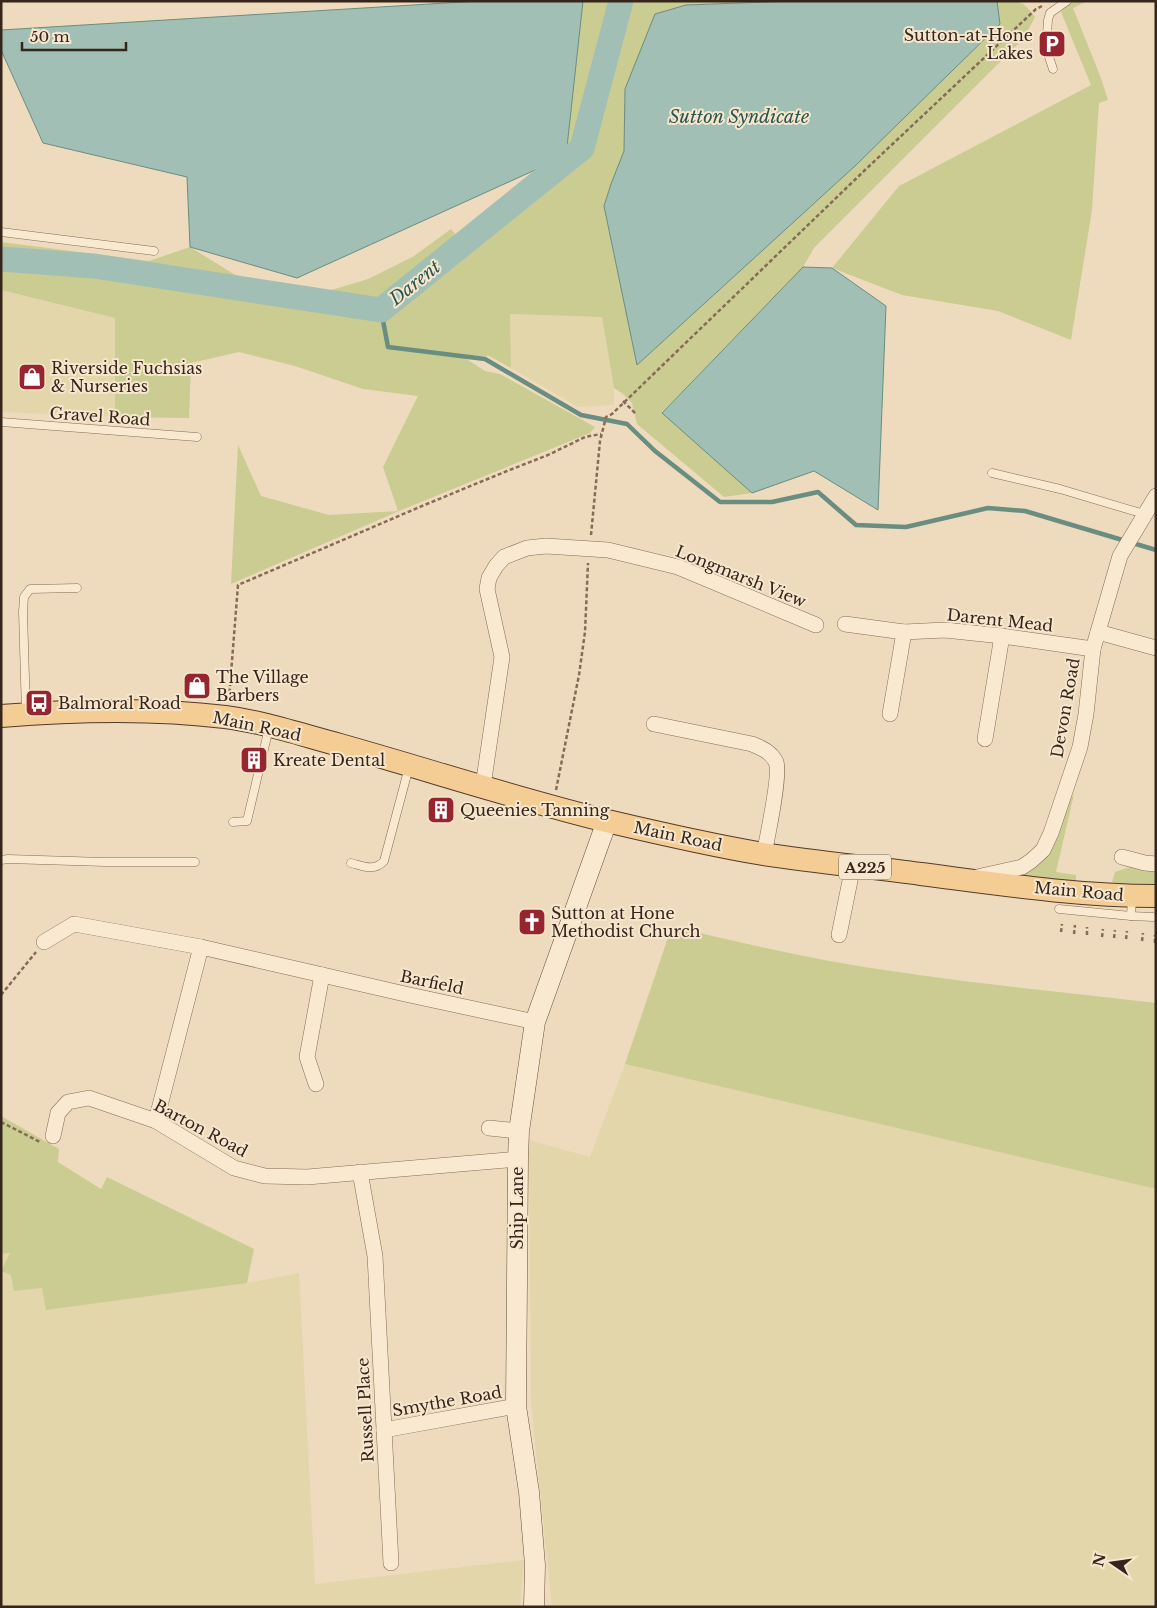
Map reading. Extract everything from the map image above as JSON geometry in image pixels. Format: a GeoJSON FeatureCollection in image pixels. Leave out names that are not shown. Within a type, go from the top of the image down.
{"type":"FeatureCollection","features":[{"type":"Feature","properties":{"kind":"main road","name":"Main Road"},"geometry":{"type":"LineString","coordinates":[[1,716],[84,712],[136,712],[227,717],[270,726],[607,821],[694,841],[764,854],[967,880],[1132,906],[1154,907]]}},
{"type":"Feature","properties":{"kind":"street","name":"Devon Road"},"geometry":{"type":"LineString","coordinates":[[967,880],[1022,866],[1043,850],[1052,833],[1080,747],[1086,714],[1093,649],[1120,556],[1156,496]]}},
{"type":"Feature","properties":{"kind":"street","name":"Longmarsh View"},"geometry":{"type":"LineString","coordinates":[[483,786],[502,657],[487,589],[489,578],[504,557],[527,548],[546,546],[608,550],[678,567],[816,625]]}},
{"type":"Feature","properties":{"kind":"street","name":"Darent Mead"},"geometry":{"type":"LineString","coordinates":[[845,624],[904,632],[945,630],[1093,649]]}},
{"type":"Feature","properties":{"kind":"street"},"geometry":{"type":"LineString","coordinates":[[890,714],[904,632]]}},
{"type":"Feature","properties":{"kind":"street"},"geometry":{"type":"LineString","coordinates":[[1098,632],[1156,648]]}},
{"type":"Feature","properties":{"kind":"street"},"geometry":{"type":"LineString","coordinates":[[985,739],[1002,636]]}},
{"type":"Feature","properties":{"kind":"street"},"geometry":{"type":"LineString","coordinates":[[654,724],[752,744],[772,755],[778,764],[772,816],[764,854]]}},
{"type":"Feature","properties":{"kind":"street","name":"Ship Lane"},"geometry":{"type":"LineString","coordinates":[[534,1607],[535,1565],[529,1492],[516,1406],[519,1131],[535,1022],[607,821]]}},
{"type":"Feature","properties":{"kind":"street"},"geometry":{"type":"LineString","coordinates":[[1122,857],[1156,864]]}},
{"type":"Feature","properties":{"kind":"street"},"geometry":{"type":"LineString","coordinates":[[839,935],[853,866]]}},
{"type":"Feature","properties":{"kind":"street","name":"Barfield"},"geometry":{"type":"LineString","coordinates":[[44,942],[74,924],[201,947],[535,1022]]}},
{"type":"Feature","properties":{"kind":"street"},"geometry":{"type":"LineString","coordinates":[[156,1121],[201,947]]}},
{"type":"Feature","properties":{"kind":"street"},"geometry":{"type":"LineString","coordinates":[[316,1084],[307,1057],[322,975]]}},
{"type":"Feature","properties":{"kind":"street","name":"Barton Road"},"geometry":{"type":"LineString","coordinates":[[53,1136],[58,1113],[68,1102],[89,1098],[156,1121],[234,1168],[265,1176],[307,1177],[518,1159]]}},
{"type":"Feature","properties":{"kind":"street"},"geometry":{"type":"LineString","coordinates":[[489,1128],[519,1131]]}},
{"type":"Feature","properties":{"kind":"street","name":"Russell Place"},"geometry":{"type":"LineString","coordinates":[[360,1172],[375,1256],[391,1563]]}},
{"type":"Feature","properties":{"kind":"street","name":"Smythe Road"},"geometry":{"type":"LineString","coordinates":[[384,1430],[516,1406]]}},
{"type":"Feature","properties":{"kind":"lane"},"geometry":{"type":"LineString","coordinates":[[1053,69],[1046,48],[1048,20],[1050,13],[1067,1]]}},
{"type":"Feature","properties":{"kind":"lane"},"geometry":{"type":"LineString","coordinates":[[1,232],[154,251]]}},
{"type":"Feature","properties":{"kind":"lane","name":"Gravel Road"},"geometry":{"type":"LineString","coordinates":[[1,422],[197,437]]}},
{"type":"Feature","properties":{"kind":"lane"},"geometry":{"type":"LineString","coordinates":[[992,473],[1060,489],[1142,517]]}},
{"type":"Feature","properties":{"kind":"lane"},"geometry":{"type":"LineString","coordinates":[[26,714],[24,597],[30,589],[77,588]]}},
{"type":"Feature","properties":{"kind":"lane"},"geometry":{"type":"LineString","coordinates":[[233,822],[247,822],[270,726]]}},
{"type":"Feature","properties":{"kind":"lane"},"geometry":{"type":"LineString","coordinates":[[351,863],[370,868],[376,867],[384,861],[410,765]]}},
{"type":"Feature","properties":{"kind":"lane"},"geometry":{"type":"LineString","coordinates":[[1,860],[195,862]]}},
{"type":"Feature","properties":{"kind":"lane"},"geometry":{"type":"LineString","coordinates":[[1059,909],[1132,906]]}},
{"type":"Feature","properties":{"kind":"path"},"geometry":{"type":"LineString","coordinates":[[553,806],[579,675],[585,632],[590,548],[601,432],[606,417],[612,414],[623,401],[865,170],[1036,9],[1043,5]]}},
{"type":"Feature","properties":{"kind":"path"},"geometry":{"type":"LineString","coordinates":[[623,401],[636,414]]}},
{"type":"Feature","properties":{"kind":"path"},"geometry":{"type":"LineString","coordinates":[[227,717],[238,585],[601,432]]}},
{"type":"Feature","properties":{"kind":"path"},"geometry":{"type":"LineString","coordinates":[[1061,932],[1062,924]]}},
{"type":"Feature","properties":{"kind":"path"},"geometry":{"type":"LineString","coordinates":[[1074,934],[1075,925]]}},
{"type":"Feature","properties":{"kind":"path"},"geometry":{"type":"LineString","coordinates":[[1087,927],[1087,935]]}},
{"type":"Feature","properties":{"kind":"path"},"geometry":{"type":"LineString","coordinates":[[1102,937],[1103,929]]}},
{"type":"Feature","properties":{"kind":"path"},"geometry":{"type":"LineString","coordinates":[[1114,938],[1115,930]]}},
{"type":"Feature","properties":{"kind":"path"},"geometry":{"type":"LineString","coordinates":[[1126,939],[1127,931]]}},
{"type":"Feature","properties":{"kind":"path"},"geometry":{"type":"LineString","coordinates":[[1142,941],[1143,933]]}},
{"type":"Feature","properties":{"kind":"path"},"geometry":{"type":"LineString","coordinates":[[1155,934],[1155,943]]}},
{"type":"Feature","properties":{"kind":"path"},"geometry":{"type":"LineString","coordinates":[[1,995],[44,942]]}},
{"type":"Feature","properties":{"kind":"path"},"geometry":{"type":"LineString","coordinates":[[1,1122],[41,1142],[53,1136]]}},
{"type":"Feature","properties":{"kind":"shaded area"},"geometry":{"type":"Polygon","coordinates":[[[1,290],[115,318],[115,417],[1,412],[1,290]]]}},
{"type":"Feature","properties":{"kind":"shaded area"},"geometry":{"type":"Polygon","coordinates":[[[510,314],[602,317],[614,388],[614,405],[578,407],[511,368],[510,314]]]}},
{"type":"Feature","properties":{"kind":"shaded area"},"geometry":{"type":"Polygon","coordinates":[[[625,1064],[1156,1189],[1156,1607],[552,1607],[531,1403],[529,1140],[590,1157],[625,1064]]]}},
{"type":"Feature","properties":{"kind":"shaded area"},"geometry":{"type":"Polygon","coordinates":[[[10,1253],[42,1287],[46,1310],[247,1283],[299,1273],[315,1584],[524,1560],[520,1607],[1,1607],[1,1254],[10,1253]]]}},
{"type":"Feature","properties":{"kind":"green space"},"geometry":{"type":"Polygon","coordinates":[[[583,1],[793,1],[686,5],[625,89],[624,151],[604,206],[637,365],[855,166],[1000,24],[997,1],[1011,1],[1024,4],[1035,17],[1024,38],[814,248],[803,267],[662,412],[752,493],[724,497],[637,424],[632,403],[614,388],[602,317],[510,314],[511,368],[489,356],[463,357],[485,371],[500,374],[595,427],[590,433],[399,511],[231,584],[238,445],[261,496],[329,515],[398,511],[383,467],[418,396],[363,389],[295,366],[239,352],[191,363],[189,418],[115,417],[115,318],[1,290],[1,242],[149,261],[190,247],[258,289],[318,294],[368,279],[414,256],[451,229],[469,251],[580,165],[566,156],[583,1]]]}},
{"type":"Feature","properties":{"kind":"green space"},"geometry":{"type":"Polygon","coordinates":[[[1074,1],[1087,1],[1073,8],[1108,100],[1099,103],[1092,210],[1071,340],[998,311],[902,295],[832,268],[899,186],[1091,85],[1061,12],[1074,1]]]}},
{"type":"Feature","properties":{"kind":"green space"},"geometry":{"type":"Polygon","coordinates":[[[1074,794],[1056,872],[1076,875],[1076,883],[1004,875],[1024,873],[1074,794]]]}},
{"type":"Feature","properties":{"kind":"green space"},"geometry":{"type":"Polygon","coordinates":[[[1133,866],[1156,869],[1156,885],[1118,884],[1112,882],[1115,872],[1133,866]]]}},
{"type":"Feature","properties":{"kind":"green space"},"geometry":{"type":"Polygon","coordinates":[[[672,926],[767,948],[865,967],[990,984],[1156,1003],[1156,1189],[625,1064],[672,926]]]}},
{"type":"Feature","properties":{"kind":"green space"},"geometry":{"type":"Polygon","coordinates":[[[1,1116],[59,1149],[58,1162],[101,1189],[107,1177],[254,1249],[247,1283],[46,1310],[42,1288],[14,1291],[11,1275],[1,1271],[10,1253],[1,1254],[1,1116]]]}},
{"type":"Feature","properties":{"kind":"water"},"geometry":{"type":"Polygon","coordinates":[[[479,1],[583,1],[566,156],[297,278],[190,247],[187,177],[43,143],[1,50],[1,30],[479,1]]]}},
{"type":"Feature","properties":{"kind":"water","name":"Sutton Syndicate"},"geometry":{"type":"Polygon","coordinates":[[[793,1],[997,1],[1000,24],[855,166],[637,365],[604,206],[624,151],[625,89],[655,14],[686,5],[793,1]]]}},
{"type":"Feature","properties":{"kind":"water"},"geometry":{"type":"Polygon","coordinates":[[[803,267],[832,268],[886,306],[878,510],[814,471],[752,493],[662,413],[803,267]]]}},
{"type":"Feature","properties":{"kind":"waterway","name":"Darent"},"geometry":{"type":"LineString","coordinates":[[1,259],[94,266],[381,310],[582,148],[621,1]]}},
{"type":"Feature","properties":{"kind":"waterway"},"geometry":{"type":"LineString","coordinates":[[381,310],[388,347],[485,359],[581,415],[627,424],[655,451],[720,502],[772,502],[818,492],[856,525],[906,527],[988,508],[1025,511],[1156,550]]}},
{"type":"Feature","properties":{"kind":"place","name":"Sutton-at-Hone Lakes"},"geometry":{"type":"Point","coordinates":[1052,44]}},
{"type":"Feature","properties":{"kind":"place","name":"Riverside Fuchsias & Nurseries"},"geometry":{"type":"Point","coordinates":[32,377]}},
{"type":"Feature","properties":{"kind":"place","name":"The Village Barbers"},"geometry":{"type":"Point","coordinates":[197,686]}},
{"type":"Feature","properties":{"kind":"place","name":"Balmoral Road"},"geometry":{"type":"Point","coordinates":[39,703]}},
{"type":"Feature","properties":{"kind":"place","name":"Kreate Dental"},"geometry":{"type":"Point","coordinates":[254,760]}},
{"type":"Feature","properties":{"kind":"place","name":"Queenies Tanning"},"geometry":{"type":"Point","coordinates":[441,810]}},
{"type":"Feature","properties":{"kind":"place","name":"Sutton at Hone Methodist Church"},"geometry":{"type":"Point","coordinates":[532,922]}}]}
